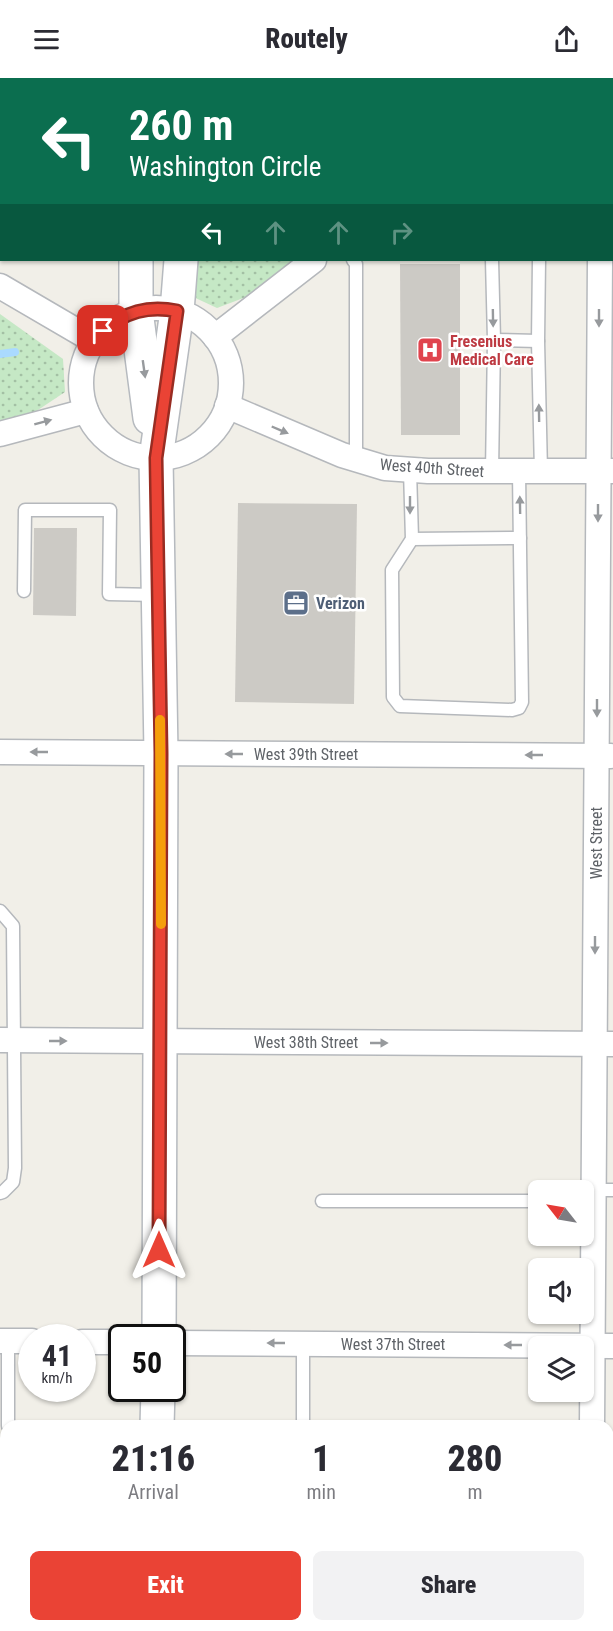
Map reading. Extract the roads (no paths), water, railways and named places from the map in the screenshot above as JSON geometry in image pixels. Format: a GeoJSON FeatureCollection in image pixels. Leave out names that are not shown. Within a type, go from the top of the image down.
{"type":"FeatureCollection","features":[{"type":"Feature","properties":{"kind":"main road"},"geometry":{"type":"LineString","coordinates":[[136,261],[136,311],[156,458],[161,753],[159,1324]]}},
{"type":"Feature","properties":{"kind":"main road"},"geometry":{"type":"LineString","coordinates":[[156,458],[177,311],[181,261]]}},
{"type":"Feature","properties":{"kind":"main road"},"geometry":{"type":"LineString","coordinates":[[157,1420],[158,1402]]}},
{"type":"Feature","properties":{"kind":"street"},"geometry":{"type":"LineString","coordinates":[[215,337],[313,261]]}},
{"type":"Feature","properties":{"kind":"street","name":"West Street"},"geometry":{"type":"LineString","coordinates":[[593,1420],[603,1346],[596,1196],[604,1044],[600,907],[605,755],[606,471],[600,261]]}},
{"type":"Feature","properties":{"kind":"street"},"geometry":{"type":"LineString","coordinates":[[0,286],[94,341]]}},
{"type":"Feature","properties":{"kind":"street"},"geometry":{"type":"LineString","coordinates":[[156,308],[177,311],[198,321],[215,337],[221,347],[231,382],[227,406],[216,427],[200,443],[179,454],[156,458],[134,454],[114,445],[97,430],[86,411],[82,375],[88,352],[94,341],[112,322],[136,311],[156,308]]}},
{"type":"Feature","properties":{"kind":"street","name":"West 40th Street"},"geometry":{"type":"LineString","coordinates":[[227,406],[281,430],[385,468],[492,472],[606,471]]}},
{"type":"Feature","properties":{"kind":"street"},"geometry":{"type":"LineString","coordinates":[[0,434],[86,411]]}},
{"type":"Feature","properties":{"kind":"street","name":"West 39th Street"},"geometry":{"type":"LineString","coordinates":[[0,752],[605,755]]}},
{"type":"Feature","properties":{"kind":"street","name":"West 38th Street"},"geometry":{"type":"LineString","coordinates":[[7,1040],[604,1044]]}},
{"type":"Feature","properties":{"kind":"street","name":"West 37th Street"},"geometry":{"type":"LineString","coordinates":[[186,1343],[603,1346]]}},
{"type":"Feature","properties":{"kind":"lane"},"geometry":{"type":"LineString","coordinates":[[354,261],[356,264],[356,459]]}},
{"type":"Feature","properties":{"kind":"lane"},"geometry":{"type":"LineString","coordinates":[[492,261],[494,340],[492,472]]}},
{"type":"Feature","properties":{"kind":"lane"},"geometry":{"type":"LineString","coordinates":[[410,470],[412,539],[392,570],[393,697],[400,706],[512,710],[519,708],[522,702],[520,538],[530,472],[538,341],[539,261]]}},
{"type":"Feature","properties":{"kind":"lane"},"geometry":{"type":"LineString","coordinates":[[494,340],[538,341]]}},
{"type":"Feature","properties":{"kind":"lane"},"geometry":{"type":"LineString","coordinates":[[24,591],[25,510],[110,510],[109,594],[157,595]]}},
{"type":"Feature","properties":{"kind":"lane"},"geometry":{"type":"LineString","coordinates":[[412,539],[520,538]]}},
{"type":"Feature","properties":{"kind":"lane"},"geometry":{"type":"LineString","coordinates":[[0,911],[13,926],[7,1040],[15,1168],[13,1182],[0,1193]]}},
{"type":"Feature","properties":{"kind":"lane"},"geometry":{"type":"LineString","coordinates":[[322,1201],[528,1201]]}},
{"type":"Feature","properties":{"kind":"lane"},"geometry":{"type":"LineString","coordinates":[[8,1420],[13,1341]]}},
{"type":"Feature","properties":{"kind":"lane"},"geometry":{"type":"LineString","coordinates":[[303,1344],[303,1420]]}},
{"type":"Feature","properties":{"kind":"waterway"},"geometry":{"type":"LineString","coordinates":[[0,354],[15,352]]}},
{"type":"Feature","properties":{"kind":"place","name":"Fresenius Medical Care"},"geometry":{"type":"Point","coordinates":[430,350]}},
{"type":"Feature","properties":{"kind":"place","name":"Verizon"},"geometry":{"type":"Point","coordinates":[296,603]}}]}
